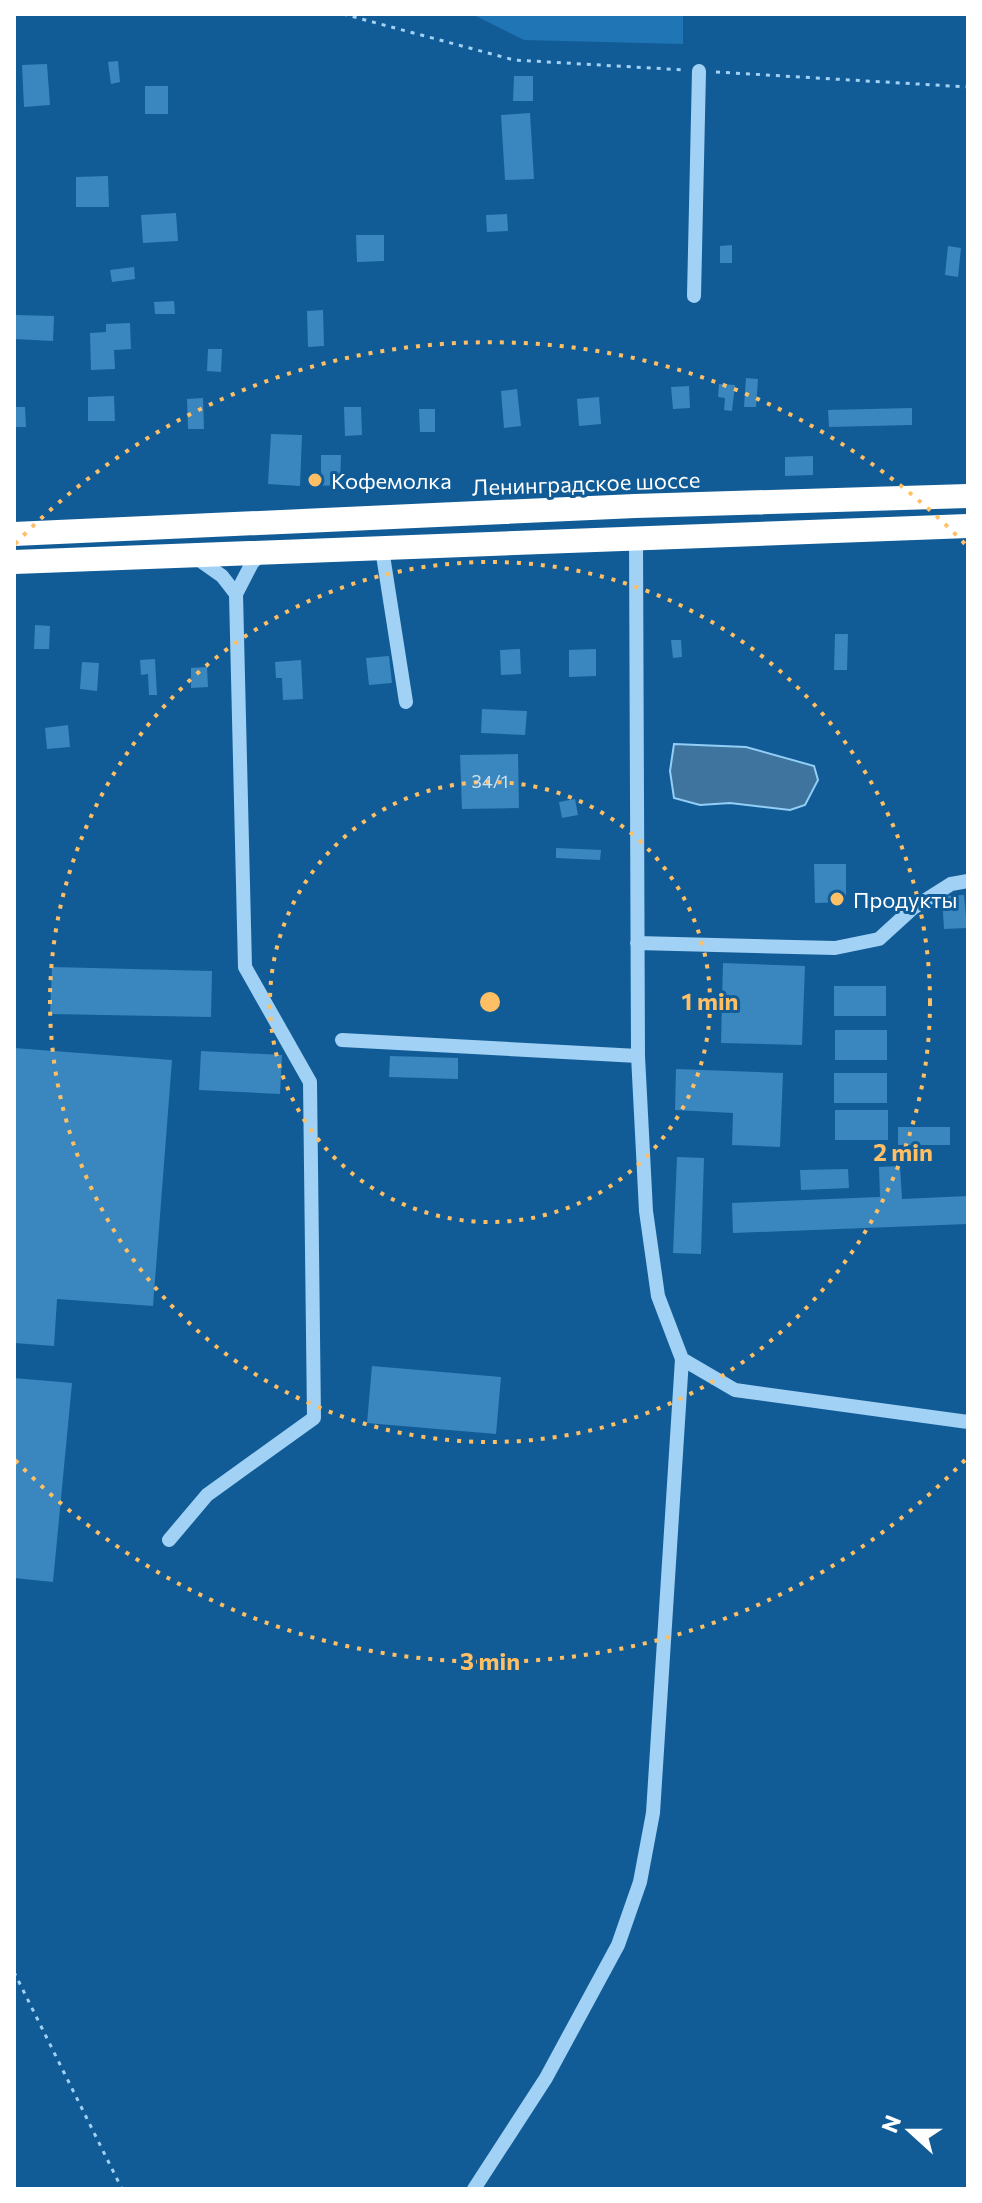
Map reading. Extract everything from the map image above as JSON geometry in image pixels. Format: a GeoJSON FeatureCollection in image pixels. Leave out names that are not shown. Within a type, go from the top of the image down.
{"type":"FeatureCollection","features":[{"type":"Feature","properties":{"kind":"highway","name":"Ленинградское шоссе"},"geometry":{"type":"LineString","coordinates":[[14,534],[635,506],[968,496]]}},
{"type":"Feature","properties":{"kind":"highway"},"geometry":{"type":"LineString","coordinates":[[14,562],[968,526]]}},
{"type":"Feature","properties":{"kind":"street"},"geometry":{"type":"LineString","coordinates":[[694,296],[699,71]]}},
{"type":"Feature","properties":{"kind":"street"},"geometry":{"type":"LineString","coordinates":[[474,2189],[546,2078],[618,1945],[640,1882],[653,1813],[682,1359],[658,1296],[646,1211],[638,1056],[636,539]]}},
{"type":"Feature","properties":{"kind":"street"},"geometry":{"type":"LineString","coordinates":[[382,549],[406,702]]}},
{"type":"Feature","properties":{"kind":"street"},"geometry":{"type":"LineString","coordinates":[[169,1540],[207,1495],[314,1418],[310,1082],[245,967],[236,594],[252,563],[262,553]]}},
{"type":"Feature","properties":{"kind":"street"},"geometry":{"type":"LineString","coordinates":[[191,555],[222,576],[236,594]]}},
{"type":"Feature","properties":{"kind":"street"},"geometry":{"type":"LineString","coordinates":[[637,943],[835,948],[879,939],[913,908],[951,884],[968,881]]}},
{"type":"Feature","properties":{"kind":"street"},"geometry":{"type":"LineString","coordinates":[[342,1040],[638,1056]]}},
{"type":"Feature","properties":{"kind":"street"},"geometry":{"type":"LineString","coordinates":[[682,1359],[735,1390],[968,1422]]}},
{"type":"Feature","properties":{"kind":"path"},"geometry":{"type":"LineString","coordinates":[[343,14],[514,60],[968,87]]}},
{"type":"Feature","properties":{"kind":"path"},"geometry":{"type":"LineString","coordinates":[[14,1972],[122,2189]]}},
{"type":"Feature","properties":{"kind":"shaded area"},"geometry":{"type":"Polygon","coordinates":[[[472,14],[683,14],[683,44],[524,40],[472,14]]]}},
{"type":"Feature","properties":{"kind":"shaded area"},"geometry":{"type":"Polygon","coordinates":[[[674,744],[746,747],[814,766],[818,780],[805,805],[790,810],[730,803],[700,805],[674,798],[670,771],[674,744]]]}},
{"type":"Feature","properties":{"kind":"building"},"geometry":{"type":"Polygon","coordinates":[[[118,61],[120,82],[111,84],[108,62],[118,61]]]}},
{"type":"Feature","properties":{"kind":"building"},"geometry":{"type":"Polygon","coordinates":[[[47,64],[50,105],[24,107],[22,65],[47,64]]]}},
{"type":"Feature","properties":{"kind":"building"},"geometry":{"type":"Polygon","coordinates":[[[514,76],[533,76],[533,101],[513,101],[514,76]]]}},
{"type":"Feature","properties":{"kind":"building"},"geometry":{"type":"Polygon","coordinates":[[[145,86],[168,86],[168,114],[145,114],[145,86]]]}},
{"type":"Feature","properties":{"kind":"building"},"geometry":{"type":"Polygon","coordinates":[[[530,113],[534,179],[505,180],[501,115],[530,113]]]}},
{"type":"Feature","properties":{"kind":"building"},"geometry":{"type":"Polygon","coordinates":[[[108,176],[109,207],[76,207],[76,177],[108,176]]]}},
{"type":"Feature","properties":{"kind":"building"},"geometry":{"type":"Polygon","coordinates":[[[176,213],[178,241],[143,243],[141,215],[176,213]]]}},
{"type":"Feature","properties":{"kind":"building"},"geometry":{"type":"Polygon","coordinates":[[[507,214],[508,231],[487,232],[486,215],[507,214]]]}},
{"type":"Feature","properties":{"kind":"building"},"geometry":{"type":"Polygon","coordinates":[[[356,235],[384,235],[384,261],[357,262],[356,235]]]}},
{"type":"Feature","properties":{"kind":"building"},"geometry":{"type":"Polygon","coordinates":[[[732,245],[732,263],[720,263],[720,246],[732,245]]]}},
{"type":"Feature","properties":{"kind":"building"},"geometry":{"type":"Polygon","coordinates":[[[948,246],[961,248],[958,277],[945,275],[948,246]]]}},
{"type":"Feature","properties":{"kind":"building"},"geometry":{"type":"Polygon","coordinates":[[[134,267],[135,279],[112,282],[110,270],[134,267]]]}},
{"type":"Feature","properties":{"kind":"building"},"geometry":{"type":"Polygon","coordinates":[[[174,301],[175,314],[155,314],[154,302],[174,301]]]}},
{"type":"Feature","properties":{"kind":"building"},"geometry":{"type":"Polygon","coordinates":[[[323,310],[324,346],[308,347],[307,311],[323,310]]]}},
{"type":"Feature","properties":{"kind":"building"},"geometry":{"type":"Polygon","coordinates":[[[15,315],[54,316],[53,341],[14,339],[15,315]]]}},
{"type":"Feature","properties":{"kind":"building"},"geometry":{"type":"Polygon","coordinates":[[[130,323],[131,349],[114,350],[115,369],[91,370],[90,333],[106,332],[106,324],[130,323]]]}},
{"type":"Feature","properties":{"kind":"building"},"geometry":{"type":"Polygon","coordinates":[[[208,349],[222,349],[221,372],[207,371],[208,349]]]}},
{"type":"Feature","properties":{"kind":"building"},"geometry":{"type":"Polygon","coordinates":[[[746,378],[758,379],[756,407],[744,407],[746,378]]]}},
{"type":"Feature","properties":{"kind":"building"},"geometry":{"type":"Polygon","coordinates":[[[719,384],[735,385],[732,411],[724,410],[725,398],[718,397],[719,384]]]}},
{"type":"Feature","properties":{"kind":"building"},"geometry":{"type":"Polygon","coordinates":[[[689,386],[690,408],[673,409],[671,387],[689,386]]]}},
{"type":"Feature","properties":{"kind":"building"},"geometry":{"type":"Polygon","coordinates":[[[517,389],[521,426],[504,428],[501,391],[517,389]]]}},
{"type":"Feature","properties":{"kind":"building"},"geometry":{"type":"Polygon","coordinates":[[[114,396],[115,421],[88,421],[88,397],[114,396]]]}},
{"type":"Feature","properties":{"kind":"building"},"geometry":{"type":"Polygon","coordinates":[[[599,397],[601,424],[579,426],[577,399],[599,397]]]}},
{"type":"Feature","properties":{"kind":"building"},"geometry":{"type":"Polygon","coordinates":[[[203,398],[204,429],[188,429],[187,399],[203,398]]]}},
{"type":"Feature","properties":{"kind":"building"},"geometry":{"type":"Polygon","coordinates":[[[15,407],[25,407],[26,427],[15,427],[15,407]]]}},
{"type":"Feature","properties":{"kind":"building"},"geometry":{"type":"Polygon","coordinates":[[[344,407],[361,407],[362,435],[345,436],[344,407]]]}},
{"type":"Feature","properties":{"kind":"building"},"geometry":{"type":"Polygon","coordinates":[[[912,408],[912,425],[829,427],[828,410],[912,408]]]}},
{"type":"Feature","properties":{"kind":"building"},"geometry":{"type":"Polygon","coordinates":[[[419,409],[435,409],[435,432],[420,432],[419,409]]]}},
{"type":"Feature","properties":{"kind":"building"},"geometry":{"type":"Polygon","coordinates":[[[271,434],[302,435],[300,486],[268,484],[271,434]]]}},
{"type":"Feature","properties":{"kind":"building"},"geometry":{"type":"Polygon","coordinates":[[[321,455],[341,455],[340,486],[309,485],[310,473],[321,474],[321,455]]]}},
{"type":"Feature","properties":{"kind":"building"},"geometry":{"type":"Polygon","coordinates":[[[813,456],[813,475],[785,476],[785,457],[813,456]]]}},
{"type":"Feature","properties":{"kind":"building"},"geometry":{"type":"Polygon","coordinates":[[[35,625],[50,626],[49,649],[34,649],[35,625]]]}},
{"type":"Feature","properties":{"kind":"building"},"geometry":{"type":"Polygon","coordinates":[[[835,634],[848,634],[847,670],[834,670],[835,634]]]}},
{"type":"Feature","properties":{"kind":"building"},"geometry":{"type":"Polygon","coordinates":[[[671,640],[681,640],[682,657],[673,658],[671,640]]]}},
{"type":"Feature","properties":{"kind":"building"},"geometry":{"type":"Polygon","coordinates":[[[520,649],[521,674],[501,675],[500,650],[520,649]]]}},
{"type":"Feature","properties":{"kind":"building"},"geometry":{"type":"Polygon","coordinates":[[[596,649],[596,676],[569,677],[569,650],[596,649]]]}},
{"type":"Feature","properties":{"kind":"building"},"geometry":{"type":"Polygon","coordinates":[[[389,656],[392,683],[369,685],[366,658],[389,656]]]}},
{"type":"Feature","properties":{"kind":"building"},"geometry":{"type":"Polygon","coordinates":[[[155,659],[157,695],[149,695],[148,674],[141,675],[140,660],[155,659]]]}},
{"type":"Feature","properties":{"kind":"building"},"geometry":{"type":"Polygon","coordinates":[[[301,660],[303,699],[283,700],[282,678],[276,678],[275,662],[301,660]]]}},
{"type":"Feature","properties":{"kind":"building"},"geometry":{"type":"Polygon","coordinates":[[[82,662],[99,663],[97,691],[80,689],[82,662]]]}},
{"type":"Feature","properties":{"kind":"building"},"geometry":{"type":"Polygon","coordinates":[[[207,667],[208,687],[191,688],[191,668],[207,667]]]}},
{"type":"Feature","properties":{"kind":"building"},"geometry":{"type":"Polygon","coordinates":[[[482,709],[527,711],[525,735],[481,733],[482,709]]]}},
{"type":"Feature","properties":{"kind":"building"},"geometry":{"type":"Polygon","coordinates":[[[68,725],[70,747],[47,749],[45,728],[68,725]]]}},
{"type":"Feature","properties":{"kind":"building"},"geometry":{"type":"Polygon","coordinates":[[[518,754],[519,808],[462,809],[460,755],[518,754]]]}},
{"type":"Feature","properties":{"kind":"building"},"geometry":{"type":"Polygon","coordinates":[[[575,799],[578,815],[562,818],[559,802],[575,799]]]}},
{"type":"Feature","properties":{"kind":"building"},"geometry":{"type":"Polygon","coordinates":[[[556,848],[601,850],[600,860],[556,858],[556,848]]]}},
{"type":"Feature","properties":{"kind":"building"},"geometry":{"type":"Polygon","coordinates":[[[814,864],[846,864],[846,902],[815,903],[814,864]]]}},
{"type":"Feature","properties":{"kind":"building"},"geometry":{"type":"Polygon","coordinates":[[[964,895],[967,928],[944,929],[942,896],[964,895]]]}},
{"type":"Feature","properties":{"kind":"building"},"geometry":{"type":"Polygon","coordinates":[[[723,963],[805,966],[802,1045],[721,1043],[723,963]]]}},
{"type":"Feature","properties":{"kind":"building"},"geometry":{"type":"Polygon","coordinates":[[[52,967],[212,971],[211,1017],[50,1014],[52,967]]]}},
{"type":"Feature","properties":{"kind":"building"},"geometry":{"type":"Polygon","coordinates":[[[834,986],[886,986],[886,1016],[834,1016],[834,986]]]}},
{"type":"Feature","properties":{"kind":"building"},"geometry":{"type":"Polygon","coordinates":[[[835,1030],[887,1030],[887,1060],[835,1060],[835,1030]]]}},
{"type":"Feature","properties":{"kind":"building"},"geometry":{"type":"Polygon","coordinates":[[[14,1048],[172,1060],[153,1306],[57,1299],[54,1346],[14,1343],[14,1048]]]}},
{"type":"Feature","properties":{"kind":"building"},"geometry":{"type":"Polygon","coordinates":[[[201,1051],[282,1055],[280,1094],[199,1090],[201,1051]]]}},
{"type":"Feature","properties":{"kind":"building"},"geometry":{"type":"Polygon","coordinates":[[[390,1056],[458,1058],[458,1079],[389,1077],[390,1056]]]}},
{"type":"Feature","properties":{"kind":"building"},"geometry":{"type":"Polygon","coordinates":[[[676,1069],[783,1073],[780,1147],[732,1145],[733,1113],[675,1110],[676,1069]]]}},
{"type":"Feature","properties":{"kind":"building"},"geometry":{"type":"Polygon","coordinates":[[[834,1073],[887,1073],[887,1103],[834,1103],[834,1073]]]}},
{"type":"Feature","properties":{"kind":"building"},"geometry":{"type":"Polygon","coordinates":[[[835,1110],[888,1110],[888,1140],[835,1140],[835,1110]]]}},
{"type":"Feature","properties":{"kind":"building"},"geometry":{"type":"Polygon","coordinates":[[[898,1127],[950,1127],[950,1145],[898,1145],[898,1127]]]}},
{"type":"Feature","properties":{"kind":"building"},"geometry":{"type":"Polygon","coordinates":[[[677,1157],[704,1158],[701,1254],[673,1253],[677,1157]]]}},
{"type":"Feature","properties":{"kind":"building"},"geometry":{"type":"Polygon","coordinates":[[[900,1166],[902,1199],[968,1196],[968,1224],[733,1233],[732,1203],[880,1197],[879,1167],[900,1166]]]}},
{"type":"Feature","properties":{"kind":"building"},"geometry":{"type":"Polygon","coordinates":[[[848,1169],[849,1188],[801,1190],[800,1170],[848,1169]]]}},
{"type":"Feature","properties":{"kind":"building"},"geometry":{"type":"Polygon","coordinates":[[[372,1366],[501,1377],[496,1434],[367,1423],[372,1366]]]}},
{"type":"Feature","properties":{"kind":"building"},"geometry":{"type":"Polygon","coordinates":[[[14,1378],[72,1383],[53,1582],[14,1578],[14,1378]]]}},
{"type":"Feature","properties":{"kind":"place","name":"Кофемолка"},"geometry":{"type":"Point","coordinates":[315,480]}},
{"type":"Feature","properties":{"kind":"place","name":"Продукты"},"geometry":{"type":"Point","coordinates":[837,899]}}]}
